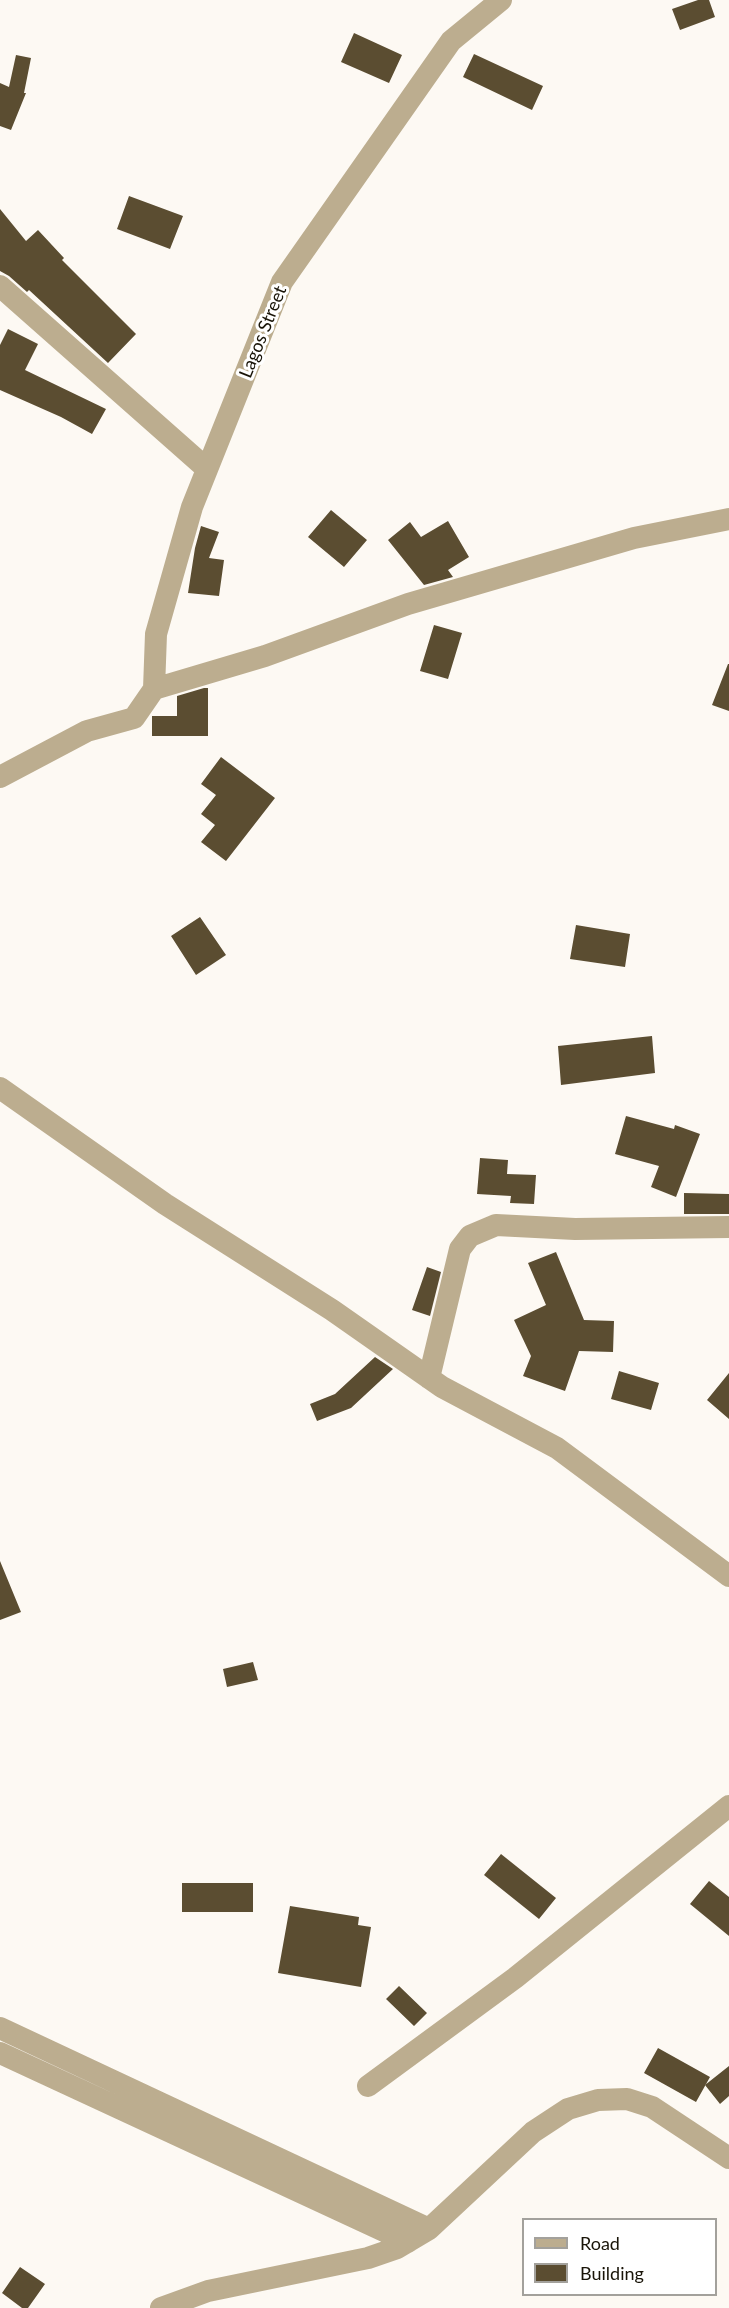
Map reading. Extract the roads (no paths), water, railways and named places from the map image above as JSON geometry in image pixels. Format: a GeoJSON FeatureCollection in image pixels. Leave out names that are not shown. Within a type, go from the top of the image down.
{"type":"FeatureCollection","features":[{"type":"Feature","properties":{"kind":"street","name":"Lagos Street"},"geometry":{"type":"LineString","coordinates":[[154,689],[156,634],[192,507],[282,282],[450,41],[501,0]]}},
{"type":"Feature","properties":{"kind":"street"},"geometry":{"type":"LineString","coordinates":[[0,286],[207,469]]}},
{"type":"Feature","properties":{"kind":"street"},"geometry":{"type":"LineString","coordinates":[[0,777],[87,730],[134,718],[154,689],[265,656],[408,604],[634,538],[729,519]]}},
{"type":"Feature","properties":{"kind":"street"},"geometry":{"type":"LineString","coordinates":[[0,1088],[165,1204],[332,1310],[429,1378],[557,1448],[729,1576]]}},
{"type":"Feature","properties":{"kind":"street"},"geometry":{"type":"LineString","coordinates":[[429,1378],[460,1249],[470,1236],[496,1225],[575,1229],[729,1227]]}},
{"type":"Feature","properties":{"kind":"street"},"geometry":{"type":"LineString","coordinates":[[368,2086],[515,1978],[729,1806]]}},
{"type":"Feature","properties":{"kind":"street"},"geometry":{"type":"LineString","coordinates":[[0,2028],[429,2229]]}},
{"type":"Feature","properties":{"kind":"street"},"geometry":{"type":"LineString","coordinates":[[0,2053],[408,2242]]}},
{"type":"Feature","properties":{"kind":"street"},"geometry":{"type":"LineString","coordinates":[[161,2308],[208,2291],[368,2258],[397,2248],[429,2229],[533,2132],[568,2109],[598,2100],[627,2099],[652,2107],[729,2158]]}}]}
